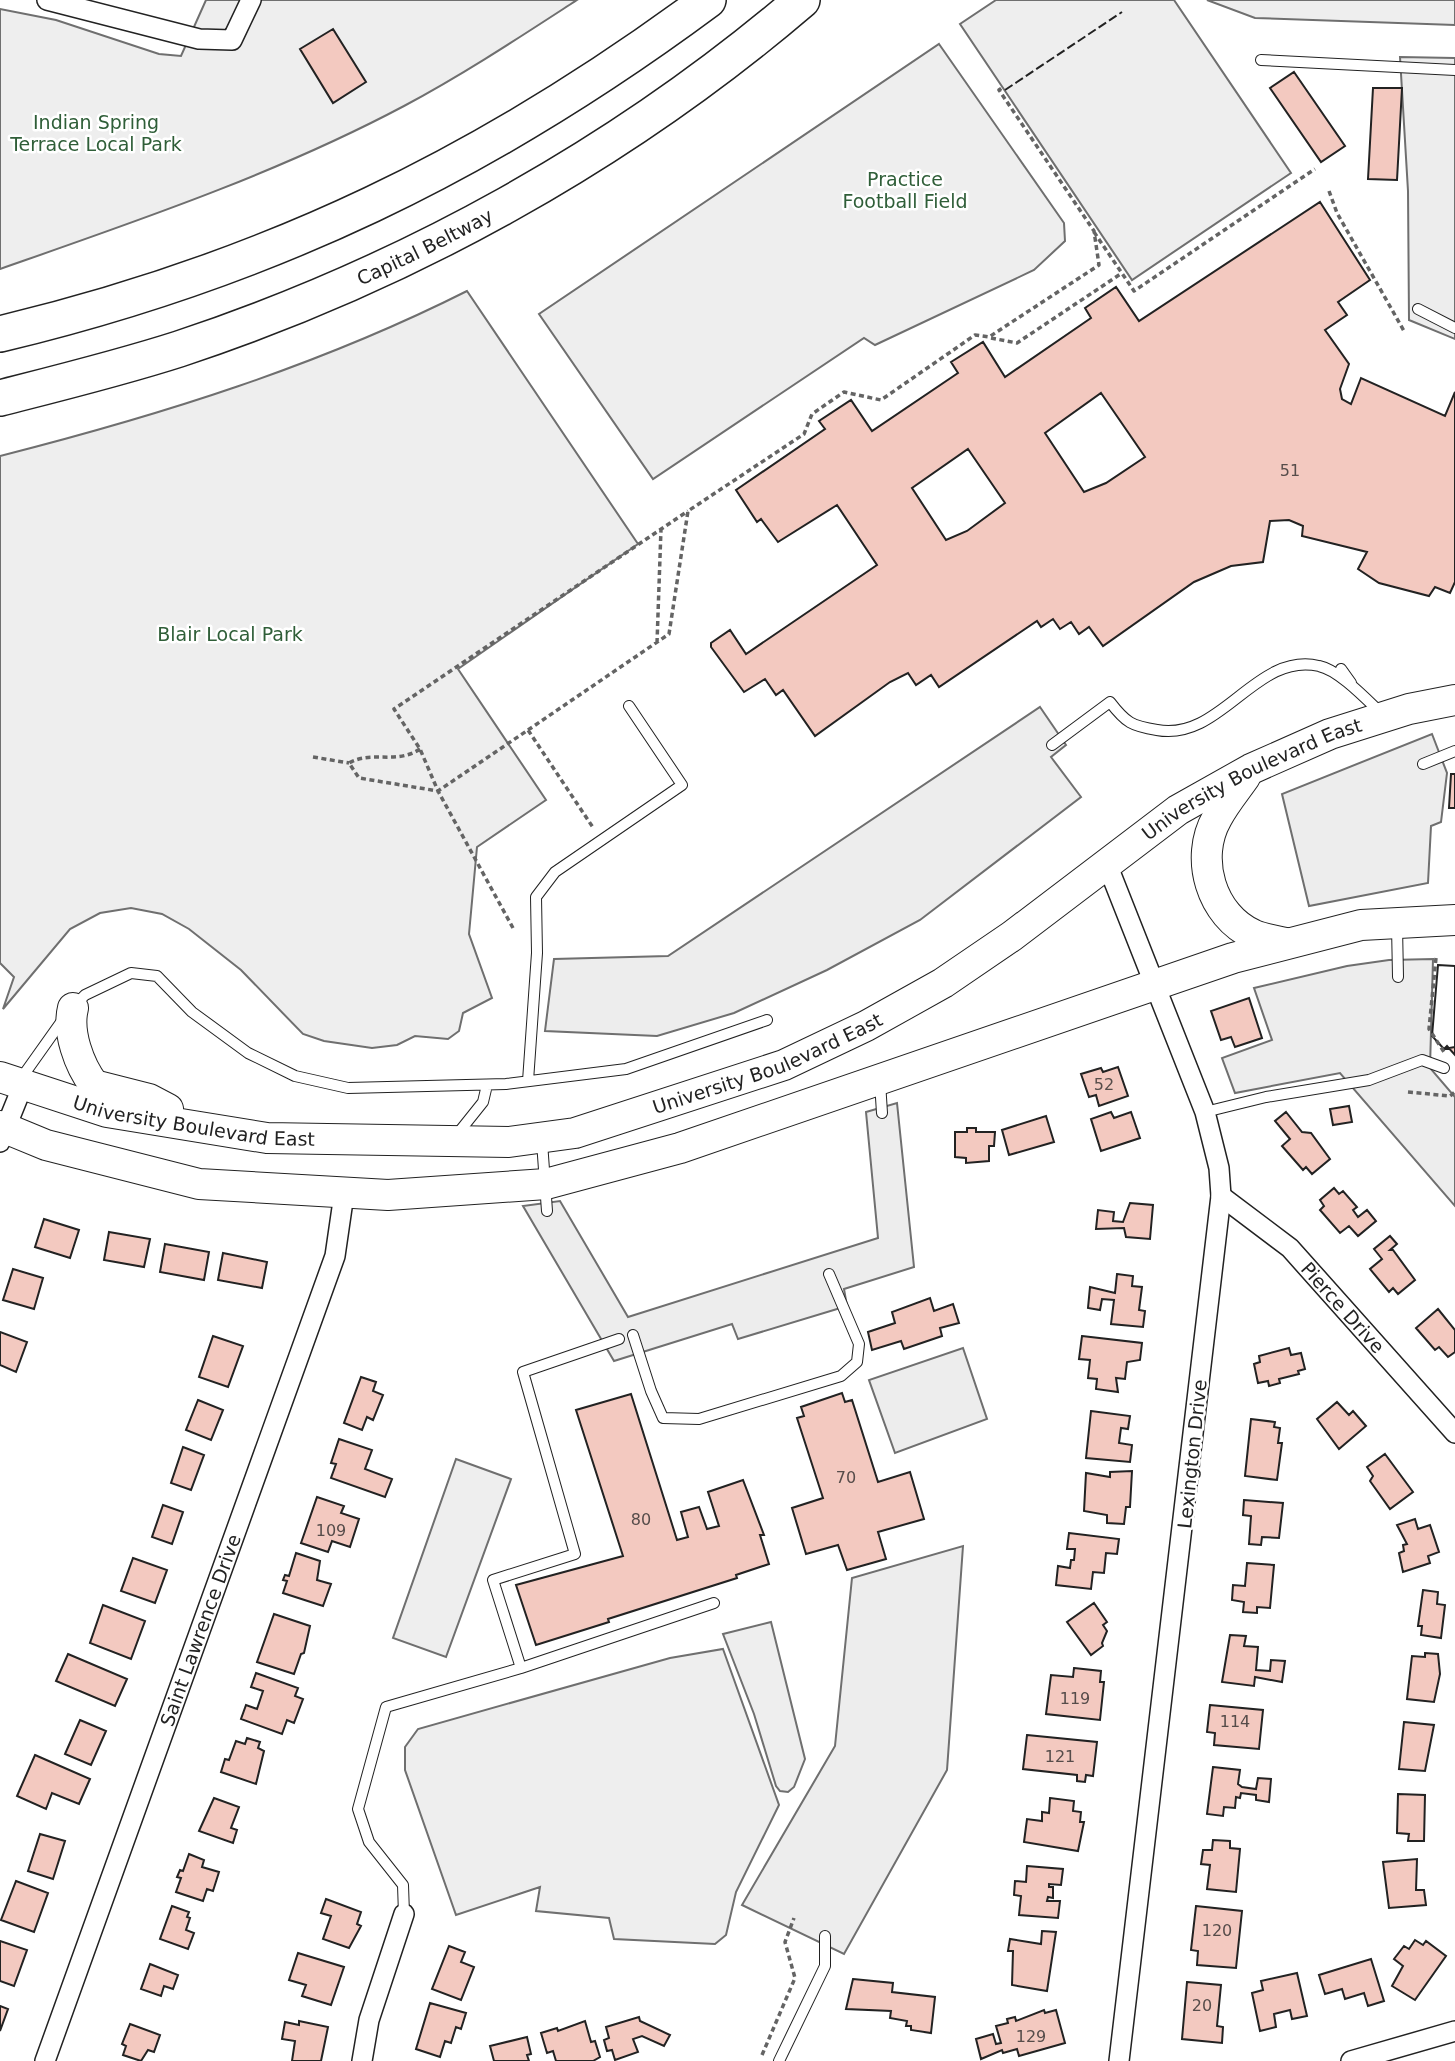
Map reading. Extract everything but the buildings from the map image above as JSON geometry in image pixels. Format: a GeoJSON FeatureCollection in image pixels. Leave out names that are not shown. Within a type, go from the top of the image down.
{"type":"FeatureCollection","features":[{"type":"Feature","properties":{"kind":"highway"},"geometry":{"type":"LineString","coordinates":[[6,333],[154,292],[288,244],[351,216],[510,133],[606,72],[708,0]]}},
{"type":"Feature","properties":{"kind":"highway","name":"Capital Beltway"},"geometry":{"type":"LineString","coordinates":[[0,398],[178,349],[312,299],[430,246],[542,185],[643,122],[747,47],[802,0]]}},
{"type":"Feature","properties":{"kind":"main road","name":"University Boulevard East"},"geometry":{"type":"LineString","coordinates":[[13,1081],[107,1112],[267,1138],[316,1141],[509,1142],[575,1133],[772,1069],[866,1026],[954,975],[1178,810],[1251,769],[1330,734],[1455,700]]}},
{"type":"Feature","properties":{"kind":"main road"},"geometry":{"type":"LineString","coordinates":[[1251,769],[1216,819],[1207,844],[1207,872],[1217,901],[1236,923],[1254,935],[1286,943]]}},
{"type":"Feature","properties":{"kind":"main road"},"geometry":{"type":"LineString","coordinates":[[2,1132],[199,1184],[344,1194],[546,1197],[680,1148],[1286,943],[1361,925],[1455,920]]}},
{"type":"Feature","properties":{"kind":"main road"},"geometry":{"type":"LineString","coordinates":[[73,1007],[70,1019],[75,1042],[82,1066],[94,1084],[149,1099],[191,1125]]}},
{"type":"Feature","properties":{"kind":"street"},"geometry":{"type":"LineString","coordinates":[[47,0],[199,39],[232,40],[251,0]]}},
{"type":"Feature","properties":{"kind":"street","name":"Lexington Drive"},"geometry":{"type":"LineString","coordinates":[[1107,864],[1205,1112],[1219,1168],[1221,1196],[1119,2061]]}},
{"type":"Feature","properties":{"kind":"street"},"geometry":{"type":"LineString","coordinates":[[2,1132],[13,1081]]}},
{"type":"Feature","properties":{"kind":"street","name":"Saint Lawrence Drive"},"geometry":{"type":"LineString","coordinates":[[45,2061],[335,1256],[344,1194]]}},
{"type":"Feature","properties":{"kind":"street","name":"Pierce Drive"},"geometry":{"type":"LineString","coordinates":[[1221,1196],[1290,1248],[1455,1433]]}},
{"type":"Feature","properties":{"kind":"street"},"geometry":{"type":"LineString","coordinates":[[362,2061],[369,2020],[404,1914]]}},
{"type":"Feature","properties":{"kind":"street"},"geometry":{"type":"LineString","coordinates":[[1350,2061],[1455,2031]]}},
{"type":"Feature","properties":{"kind":"lane"},"geometry":{"type":"LineString","coordinates":[[1261,60],[1455,70]]}},
{"type":"Feature","properties":{"kind":"lane"},"geometry":{"type":"LineString","coordinates":[[1418,309],[1455,328]]}},
{"type":"Feature","properties":{"kind":"lane"},"geometry":{"type":"LineString","coordinates":[[1052,745],[1110,702],[1120,716],[1136,728],[1173,734],[1195,727],[1262,679],[1295,663],[1321,666],[1355,690],[1385,717]]}},
{"type":"Feature","properties":{"kind":"lane"},"geometry":{"type":"LineString","coordinates":[[1341,669],[1355,690]]}},
{"type":"Feature","properties":{"kind":"lane"},"geometry":{"type":"LineString","coordinates":[[528,1081],[537,953],[534,915],[536,897],[555,872],[682,785],[629,706]]}},
{"type":"Feature","properties":{"kind":"lane"},"geometry":{"type":"LineString","coordinates":[[1423,764],[1455,751]]}},
{"type":"Feature","properties":{"kind":"lane"},"geometry":{"type":"LineString","coordinates":[[1397,922],[1398,977]]}},
{"type":"Feature","properties":{"kind":"lane"},"geometry":{"type":"LineString","coordinates":[[13,1081],[85,995],[131,973],[157,976],[211,1026],[248,1053],[295,1076],[348,1088],[487,1085],[626,1069],[767,1020]]}},
{"type":"Feature","properties":{"kind":"lane"},"geometry":{"type":"LineString","coordinates":[[1205,1112],[1266,1097],[1369,1080],[1422,1060],[1444,1068]]}},
{"type":"Feature","properties":{"kind":"lane"},"geometry":{"type":"LineString","coordinates":[[880,1082],[882,1113]]}},
{"type":"Feature","properties":{"kind":"lane"},"geometry":{"type":"LineString","coordinates":[[453,1140],[483,1102],[487,1085]]}},
{"type":"Feature","properties":{"kind":"lane"},"geometry":{"type":"LineString","coordinates":[[542,1138],[546,1197]]}},
{"type":"Feature","properties":{"kind":"lane"},"geometry":{"type":"LineString","coordinates":[[633,1335],[663,1418],[699,1419],[841,1376],[857,1362],[859,1344],[829,1274]]}},
{"type":"Feature","properties":{"kind":"lane"},"geometry":{"type":"LineString","coordinates":[[521,1668],[493,1580],[575,1554],[523,1372],[620,1339]]}},
{"type":"Feature","properties":{"kind":"lane"},"geometry":{"type":"LineString","coordinates":[[404,1914],[403,1885],[369,1842],[358,1809],[386,1707],[521,1668],[714,1603]]}},
{"type":"Feature","properties":{"kind":"lane"},"geometry":{"type":"LineString","coordinates":[[779,2061],[825,1966],[825,1937]]}},
{"type":"Feature","properties":{"kind":"path"},"geometry":{"type":"LineString","coordinates":[[1003,87],[999,90],[1134,291],[1315,169]]}},
{"type":"Feature","properties":{"kind":"path"},"geometry":{"type":"LineString","coordinates":[[1329,191],[1337,213],[1405,331]]}},
{"type":"Feature","properties":{"kind":"path"},"geometry":{"type":"LineString","coordinates":[[989,337],[1098,265],[1094,232]]}},
{"type":"Feature","properties":{"kind":"path"},"geometry":{"type":"LineString","coordinates":[[513,928],[438,791],[420,749],[394,709],[804,434],[812,414],[844,392],[881,400],[975,335],[1017,343],[1122,273]]}},
{"type":"Feature","properties":{"kind":"path"},"geometry":{"type":"LineString","coordinates":[[349,763],[359,778],[438,791],[669,634],[688,511]]}},
{"type":"Feature","properties":{"kind":"path"},"geometry":{"type":"LineString","coordinates":[[657,642],[661,529]]}},
{"type":"Feature","properties":{"kind":"path"},"geometry":{"type":"LineString","coordinates":[[528,730],[595,831]]}},
{"type":"Feature","properties":{"kind":"path"},"geometry":{"type":"LineString","coordinates":[[313,757],[349,763],[358,758],[407,758],[420,749]]}},
{"type":"Feature","properties":{"kind":"path"},"geometry":{"type":"LineString","coordinates":[[1436,958],[1429,1029],[1447,1055]]}},
{"type":"Feature","properties":{"kind":"path"},"geometry":{"type":"LineString","coordinates":[[1408,1092],[1450,1096],[1455,1092]]}},
{"type":"Feature","properties":{"kind":"path"},"geometry":{"type":"LineString","coordinates":[[762,2055],[795,1978],[785,1942],[793,1918]]}},
{"type":"Feature","properties":{"kind":"green space","name":"Indian Spring Terrace Local Park"},"geometry":{"type":"Polygon","coordinates":[[[206,0],[577,0],[492,55],[356,131],[205,195],[0,269],[0,9],[56,20],[159,54],[181,56],[206,0]]]}},
{"type":"Feature","properties":{"kind":"green space"},"geometry":{"type":"Polygon","coordinates":[[[996,0],[1174,0],[1291,173],[1132,280],[960,24],[996,0]]]}},
{"type":"Feature","properties":{"kind":"green space"},"geometry":{"type":"Polygon","coordinates":[[[1207,0],[1455,0],[1455,25],[1255,18],[1207,0]]]}},
{"type":"Feature","properties":{"kind":"green space","name":"Practice Football Field"},"geometry":{"type":"Polygon","coordinates":[[[939,44],[1064,223],[1065,241],[1034,270],[875,345],[864,338],[653,479],[539,314],[939,44]]]}},
{"type":"Feature","properties":{"kind":"green space","name":"Blair Local Park"},"geometry":{"type":"Polygon","coordinates":[[[467,291],[638,544],[458,669],[546,800],[477,847],[469,934],[492,998],[463,1013],[459,1031],[448,1039],[415,1036],[397,1045],[372,1048],[324,1041],[303,1034],[241,970],[189,929],[162,914],[131,908],[100,913],[70,929],[3,1009],[14,977],[0,963],[0,456],[179,406],[238,386],[354,343],[467,291]]]}},
{"type":"Feature","properties":{"kind":"green space"},"geometry":{"type":"Polygon","coordinates":[[[456,1459],[511,1479],[446,1657],[393,1638],[456,1459]]]}},
{"type":"Feature","properties":{"kind":"green space"},"geometry":{"type":"Polygon","coordinates":[[[771,1622],[805,1759],[794,1787],[788,1792],[780,1791],[776,1786],[754,1714],[723,1634],[771,1622]]]}},
{"type":"Feature","properties":{"kind":"green space"},"geometry":{"type":"Polygon","coordinates":[[[723,1649],[779,1805],[736,1892],[726,1935],[715,1944],[614,1939],[609,1918],[536,1911],[540,1887],[456,1915],[405,1770],[405,1747],[418,1729],[670,1658],[723,1649]]]}},
{"type":"Feature","properties":{"kind":"shaded area"},"geometry":{"type":"Polygon","coordinates":[[[1400,57],[1455,58],[1455,339],[1409,320],[1408,191],[1400,57]]]}},
{"type":"Feature","properties":{"kind":"shaded area"},"geometry":{"type":"Polygon","coordinates":[[[1040,707],[1066,745],[1051,757],[1081,797],[920,920],[827,970],[734,1013],[657,1036],[545,1031],[554,959],[668,956],[1040,707]]]}},
{"type":"Feature","properties":{"kind":"shaded area"},"geometry":{"type":"Polygon","coordinates":[[[1432,734],[1447,773],[1441,822],[1431,826],[1428,883],[1309,906],[1282,794],[1432,734]]]}},
{"type":"Feature","properties":{"kind":"shaded area"},"geometry":{"type":"Polygon","coordinates":[[[1433,959],[1430,1068],[1455,1097],[1455,1206],[1340,1073],[1235,1093],[1222,1058],[1272,1040],[1254,988],[1347,966],[1389,960],[1433,959]]]}},
{"type":"Feature","properties":{"kind":"shaded area"},"geometry":{"type":"Polygon","coordinates":[[[897,1103],[914,1267],[844,1289],[847,1306],[738,1339],[732,1324],[614,1361],[523,1206],[560,1201],[628,1317],[878,1238],[866,1112],[897,1103]]]}},
{"type":"Feature","properties":{"kind":"shaded area"},"geometry":{"type":"Polygon","coordinates":[[[963,1348],[987,1419],[895,1453],[869,1380],[963,1348]]]}},
{"type":"Feature","properties":{"kind":"shaded area"},"geometry":{"type":"Polygon","coordinates":[[[963,1546],[947,1770],[844,1954],[742,1905],[835,1746],[852,1578],[963,1546]]]}},
{"type":"Feature","properties":{"kind":"fence"},"geometry":{"type":"LineString","coordinates":[[1005,90],[1122,12]]}}]}
